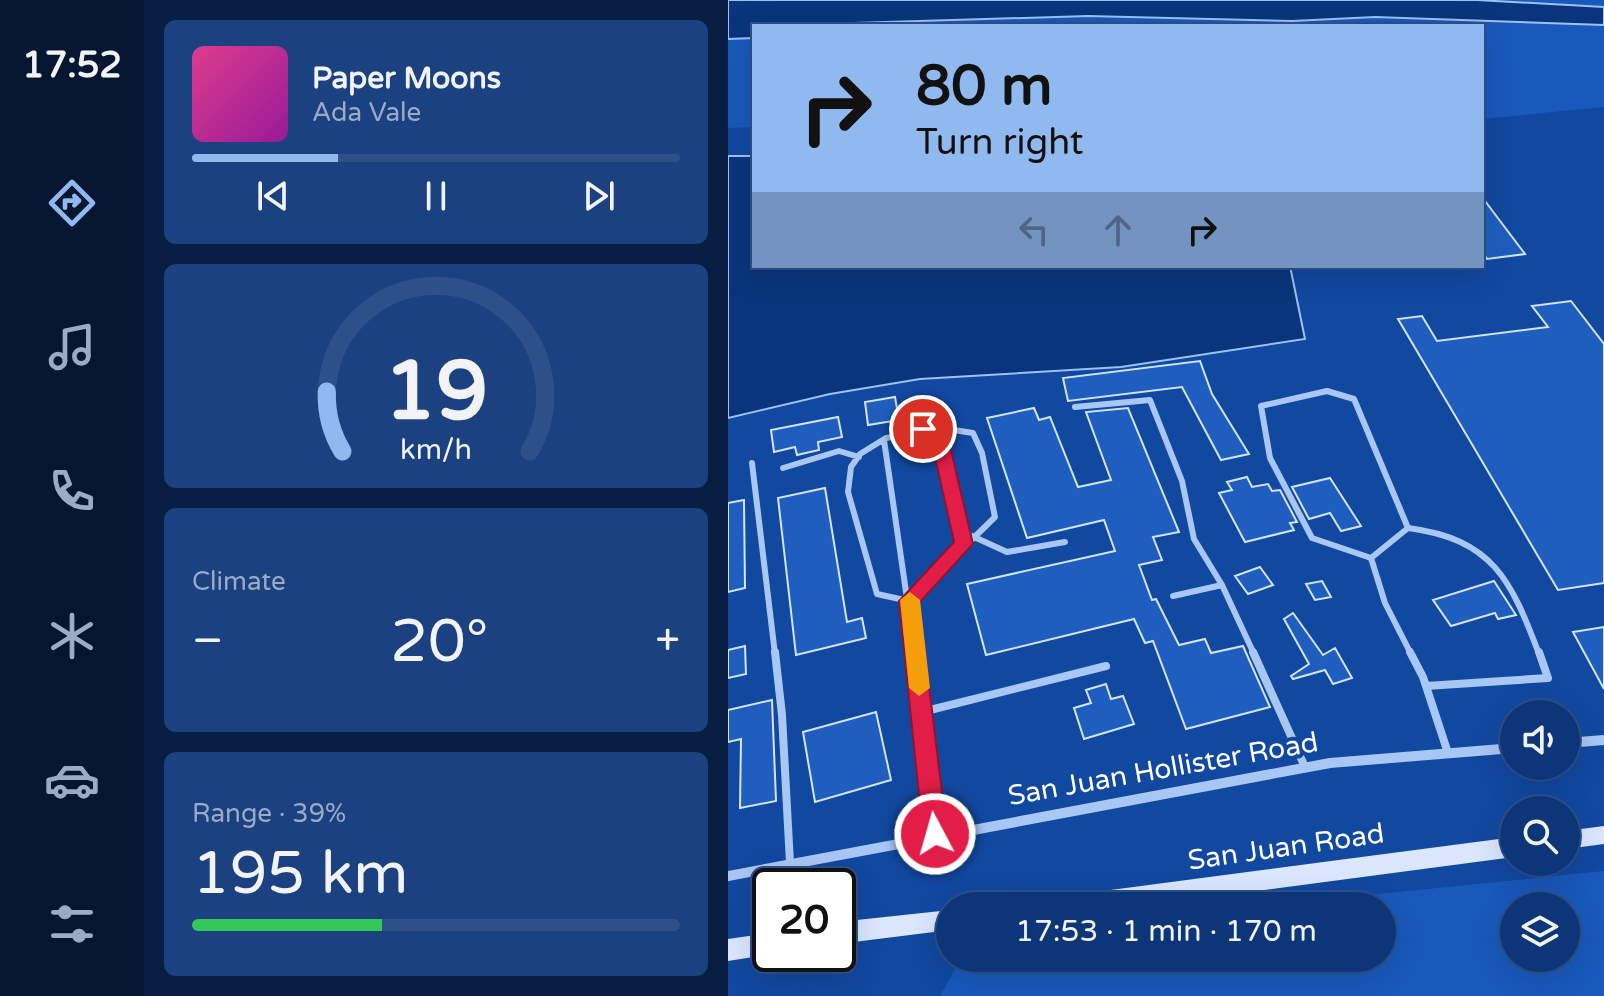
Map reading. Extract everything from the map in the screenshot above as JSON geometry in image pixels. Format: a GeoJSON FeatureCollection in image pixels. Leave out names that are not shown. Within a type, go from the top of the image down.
{"type":"FeatureCollection","features":[{"type":"Feature","properties":{"kind":"main road"},"geometry":{"type":"LineString","coordinates":[[1580,838],[1604,835]]}},
{"type":"Feature","properties":{"kind":"main road","name":"San Juan Road"},"geometry":{"type":"LineString","coordinates":[[1172,892],[1500,849]]}},
{"type":"Feature","properties":{"kind":"main road"},"geometry":{"type":"LineString","coordinates":[[856,931],[936,922]]}},
{"type":"Feature","properties":{"kind":"main road"},"geometry":{"type":"LineString","coordinates":[[728,950],[752,947]]}},
{"type":"Feature","properties":{"kind":"street"},"geometry":{"type":"LineString","coordinates":[[1580,742],[1604,740]]}},
{"type":"Feature","properties":{"kind":"street","name":"San Juan Hollister Road"},"geometry":{"type":"LineString","coordinates":[[728,876],[935,834],[1305,767],[1500,749]]}},
{"type":"Feature","properties":{"kind":"lane"},"geometry":{"type":"LineString","coordinates":[[1371,558],[1312,538],[1273,468],[1261,422],[1261,406],[1327,391],[1354,399],[1408,528]]}},
{"type":"Feature","properties":{"kind":"lane"},"geometry":{"type":"LineString","coordinates":[[1075,407],[1150,400],[1182,481],[1194,539],[1222,585],[1305,767]]}},
{"type":"Feature","properties":{"kind":"lane"},"geometry":{"type":"LineString","coordinates":[[937,429],[964,544]]}},
{"type":"Feature","properties":{"kind":"lane"},"geometry":{"type":"LineString","coordinates":[[906,430],[973,433],[982,453],[995,517],[972,536],[909,601],[877,594],[867,571],[847,482],[859,457],[906,430]]}},
{"type":"Feature","properties":{"kind":"lane"},"geometry":{"type":"LineString","coordinates":[[884,440],[909,601],[935,834]]}},
{"type":"Feature","properties":{"kind":"lane"},"geometry":{"type":"LineString","coordinates":[[783,468],[839,451],[859,457]]}},
{"type":"Feature","properties":{"kind":"lane"},"geometry":{"type":"LineString","coordinates":[[752,463],[782,715],[790,863]]}},
{"type":"Feature","properties":{"kind":"lane"},"geometry":{"type":"LineString","coordinates":[[1371,558],[1408,528],[1453,535],[1491,558],[1526,620],[1548,678],[1426,686]]}},
{"type":"Feature","properties":{"kind":"lane"},"geometry":{"type":"LineString","coordinates":[[972,536],[1007,552],[1065,542]]}},
{"type":"Feature","properties":{"kind":"lane"},"geometry":{"type":"LineString","coordinates":[[1371,558],[1385,603],[1426,686],[1448,753]]}},
{"type":"Feature","properties":{"kind":"lane"},"geometry":{"type":"LineString","coordinates":[[1173,596],[1222,585]]}},
{"type":"Feature","properties":{"kind":"lane"},"geometry":{"type":"LineString","coordinates":[[922,712],[1106,666]]}},
{"type":"Feature","properties":{"kind":"shaded area"},"geometry":{"type":"Polygon","coordinates":[[[728,0],[1604,0],[1604,107],[1484,119],[1484,24],[752,24],[752,127],[728,128],[728,0]]]}},
{"type":"Feature","properties":{"kind":"shaded area"},"geometry":{"type":"Polygon","coordinates":[[[728,0],[1477,0],[1604,7],[1604,25],[1375,17],[1292,21],[1088,16],[752,24],[752,38],[728,39],[728,0]]]}},
{"type":"Feature","properties":{"kind":"shaded area"},"geometry":{"type":"Polygon","coordinates":[[[728,156],[752,156],[752,268],[1290,268],[1305,339],[1121,367],[920,379],[830,394],[728,418],[728,156]]]}},
{"type":"Feature","properties":{"kind":"shaded area"},"geometry":{"type":"Polygon","coordinates":[[[1604,871],[1604,996],[940,996],[953,972],[1396,972],[1396,892],[1580,876],[1580,873],[1604,871]]]}},
{"type":"Feature","properties":{"kind":"building"},"geometry":{"type":"Polygon","coordinates":[[[1484,200],[1525,254],[1487,259],[1484,255],[1484,200]]]}},
{"type":"Feature","properties":{"kind":"building"},"geometry":{"type":"Polygon","coordinates":[[[1571,301],[1604,344],[1604,583],[1558,590],[1398,319],[1422,316],[1437,341],[1548,327],[1532,306],[1571,301]]]}},
{"type":"Feature","properties":{"kind":"building"},"geometry":{"type":"Polygon","coordinates":[[[1200,361],[1212,394],[1249,454],[1221,460],[1182,387],[1068,401],[1063,378],[1200,361]]]}},
{"type":"Feature","properties":{"kind":"building"},"geometry":{"type":"Polygon","coordinates":[[[895,397],[899,420],[868,425],[865,402],[895,397]]]}},
{"type":"Feature","properties":{"kind":"building"},"geometry":{"type":"Polygon","coordinates":[[[1034,408],[1039,420],[1050,417],[1078,487],[1111,480],[1086,412],[1128,408],[1179,532],[1153,537],[1162,560],[1139,565],[1152,600],[1156,599],[1179,645],[1205,639],[1211,653],[1243,646],[1270,707],[1186,729],[1153,641],[1145,643],[1134,619],[986,655],[967,584],[1115,551],[1104,520],[1027,538],[987,418],[1034,408]]]}},
{"type":"Feature","properties":{"kind":"building"},"geometry":{"type":"Polygon","coordinates":[[[838,417],[842,437],[818,442],[819,450],[797,455],[795,447],[774,452],[771,430],[838,417]]]}},
{"type":"Feature","properties":{"kind":"building"},"geometry":{"type":"Polygon","coordinates":[[[1247,477],[1252,487],[1268,484],[1272,491],[1280,490],[1297,522],[1290,523],[1294,530],[1245,542],[1219,493],[1232,490],[1227,482],[1247,477]]]}},
{"type":"Feature","properties":{"kind":"building"},"geometry":{"type":"Polygon","coordinates":[[[1330,478],[1361,526],[1341,531],[1330,513],[1309,519],[1292,487],[1330,478]]]}},
{"type":"Feature","properties":{"kind":"building"},"geometry":{"type":"Polygon","coordinates":[[[825,488],[847,622],[862,618],[866,638],[796,655],[778,498],[825,488]]]}},
{"type":"Feature","properties":{"kind":"building"},"geometry":{"type":"Polygon","coordinates":[[[744,500],[745,588],[728,592],[728,503],[744,500]]]}},
{"type":"Feature","properties":{"kind":"building"},"geometry":{"type":"Polygon","coordinates":[[[1260,567],[1273,585],[1248,594],[1235,576],[1260,567]]]}},
{"type":"Feature","properties":{"kind":"building"},"geometry":{"type":"Polygon","coordinates":[[[1322,581],[1331,597],[1315,600],[1306,584],[1322,581]]]}},
{"type":"Feature","properties":{"kind":"building"},"geometry":{"type":"Polygon","coordinates":[[[1494,581],[1516,615],[1498,619],[1495,613],[1451,626],[1433,600],[1494,581]]]}},
{"type":"Feature","properties":{"kind":"building"},"geometry":{"type":"Polygon","coordinates":[[[1293,613],[1323,655],[1335,648],[1352,678],[1333,684],[1325,670],[1293,679],[1291,676],[1309,664],[1284,619],[1293,613]]]}},
{"type":"Feature","properties":{"kind":"building"},"geometry":{"type":"Polygon","coordinates":[[[1604,627],[1604,689],[1573,632],[1604,627]]]}},
{"type":"Feature","properties":{"kind":"building"},"geometry":{"type":"Polygon","coordinates":[[[745,646],[746,674],[728,678],[728,650],[745,646]]]}},
{"type":"Feature","properties":{"kind":"building"},"geometry":{"type":"Polygon","coordinates":[[[1106,684],[1111,699],[1123,696],[1134,724],[1084,739],[1074,708],[1091,703],[1086,690],[1106,684]]]}},
{"type":"Feature","properties":{"kind":"building"},"geometry":{"type":"Polygon","coordinates":[[[772,700],[776,801],[740,808],[741,739],[728,742],[728,710],[772,700]]]}},
{"type":"Feature","properties":{"kind":"building"},"geometry":{"type":"Polygon","coordinates":[[[876,712],[891,780],[815,802],[803,732],[876,712]]]}},
{"type":"Feature","properties":{"kind":"slow traffic"},"geometry":{"type":"LineString","coordinates":[[910,600],[919,688]]}},
{"type":"Feature","properties":{"kind":"route"},"geometry":{"type":"LineString","coordinates":[[923,429],[937,429],[964,544],[909,601],[935,834]]}}]}
